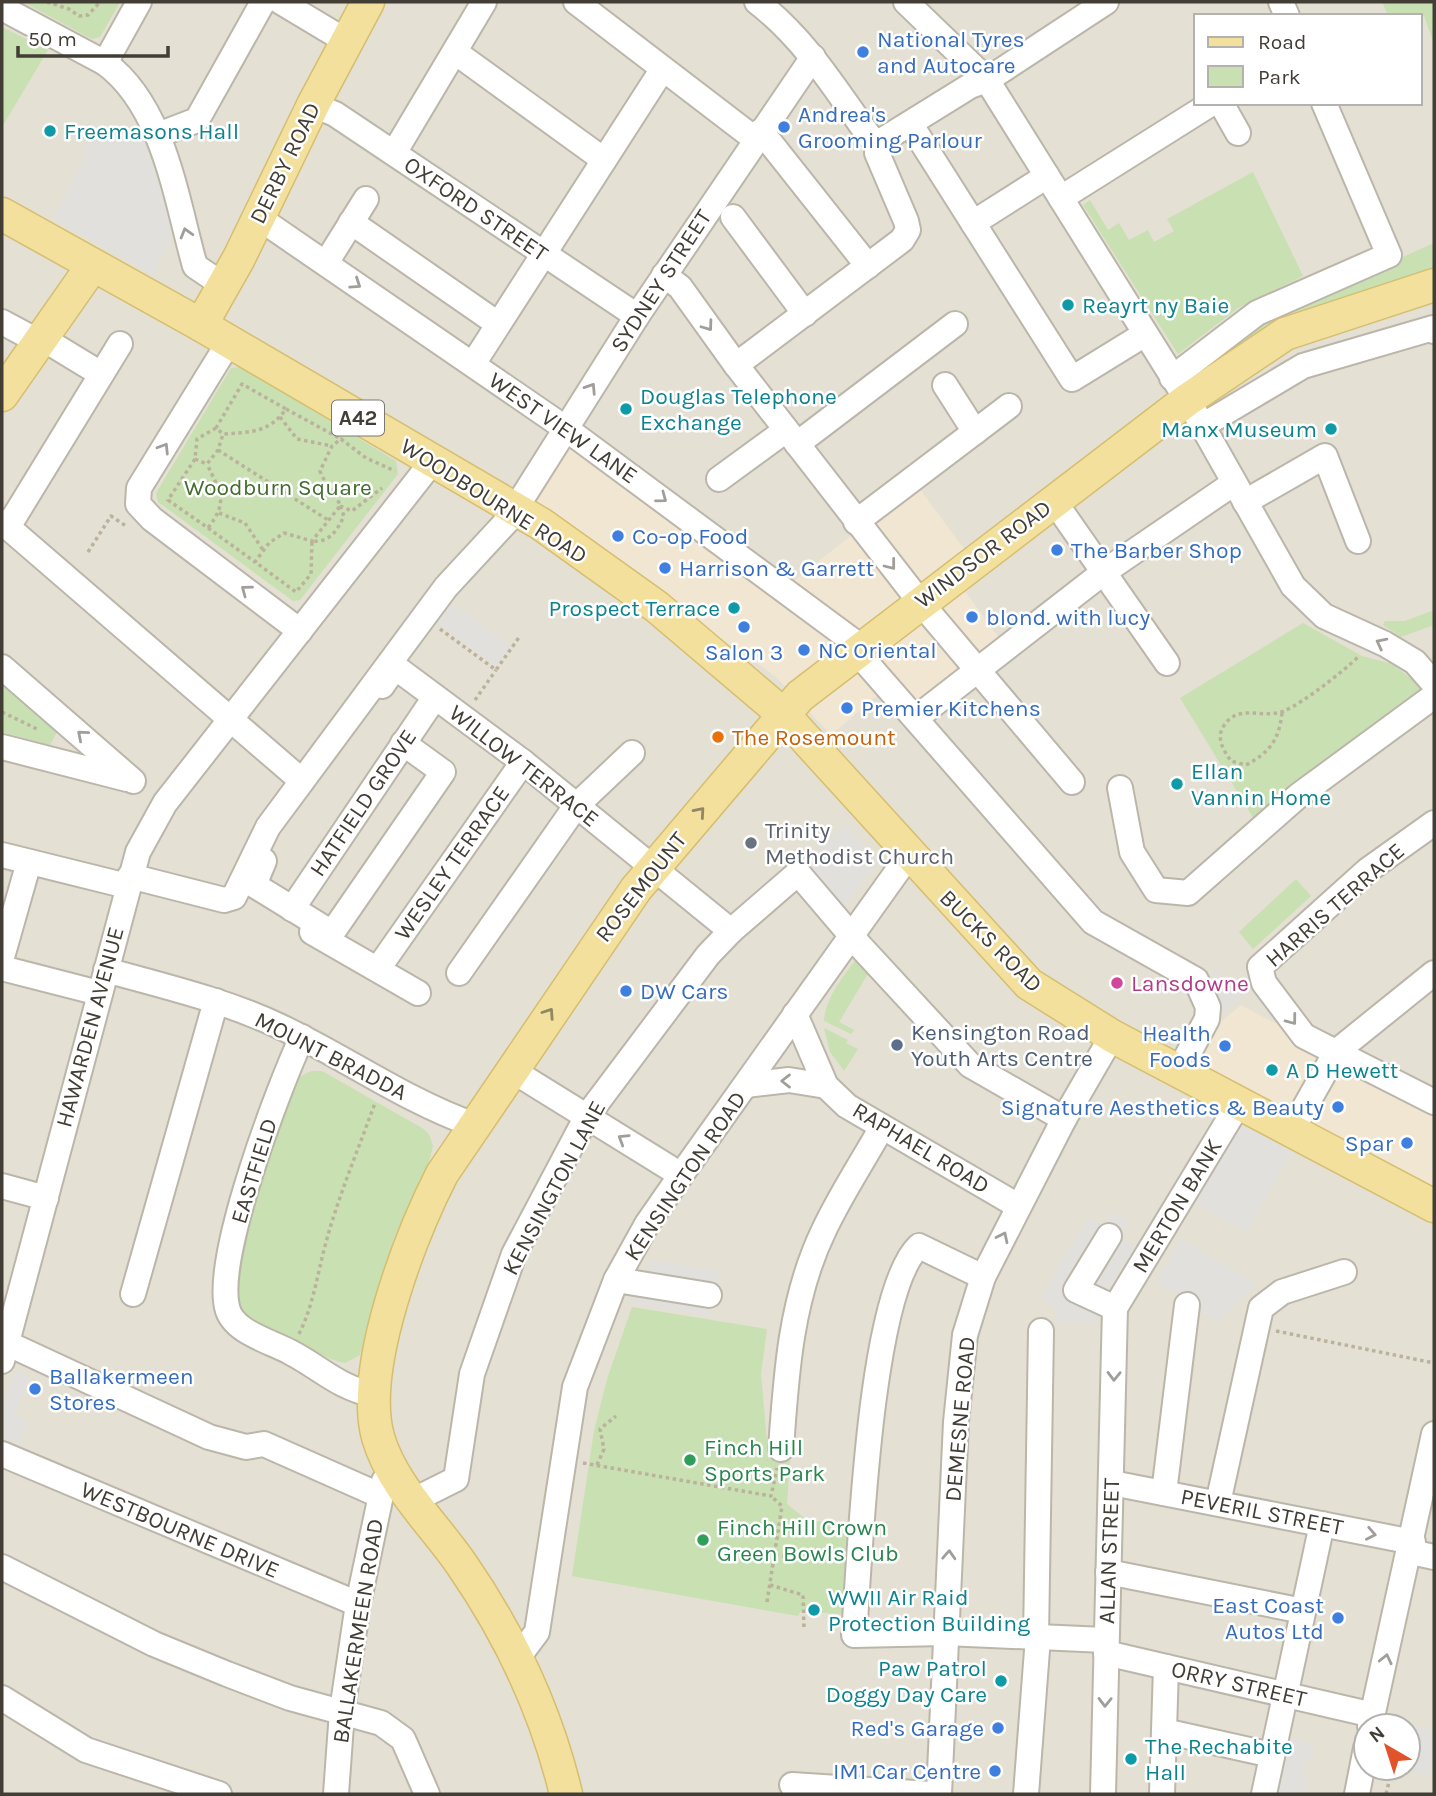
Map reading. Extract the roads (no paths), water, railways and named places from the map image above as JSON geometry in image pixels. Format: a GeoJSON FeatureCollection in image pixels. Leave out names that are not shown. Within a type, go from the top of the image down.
{"type":"FeatureCollection","features":[{"type":"Feature","properties":{"kind":"main road","name":"DERBY ROAD"},"geometry":{"type":"LineString","coordinates":[[201,325],[259,218],[313,105],[368,2]]}},
{"type":"Feature","properties":{"kind":"main road","name":"WOODBOURNE ROAD"},"geometry":{"type":"LineString","coordinates":[[2,214],[201,325],[516,509],[657,607],[783,713]]}},
{"type":"Feature","properties":{"kind":"main road"},"geometry":{"type":"LineString","coordinates":[[2,395],[93,265]]}},
{"type":"Feature","properties":{"kind":"main road","name":"WINDSOR ROAD"},"geometry":{"type":"LineString","coordinates":[[783,713],[807,689],[1054,500],[1285,334],[1434,285]]}},
{"type":"Feature","properties":{"kind":"main road","name":"BUCKS ROAD"},"geometry":{"type":"LineString","coordinates":[[783,713],[909,855],[1029,984],[1112,1036],[1434,1206]]}},
{"type":"Feature","properties":{"kind":"main road","name":"ROSEMOUNT"},"geometry":{"type":"LineString","coordinates":[[565,1794],[538,1702],[519,1656],[462,1564],[414,1500],[386,1484],[374,1395],[382,1342],[419,1219],[442,1174],[510,1069],[652,867],[783,713]]}},
{"type":"Feature","properties":{"kind":"street"},"geometry":{"type":"LineString","coordinates":[[105,63],[139,2]]}},
{"type":"Feature","properties":{"kind":"street"},"geometry":{"type":"LineString","coordinates":[[158,135],[197,120],[263,2]]}},
{"type":"Feature","properties":{"kind":"street"},"geometry":{"type":"LineString","coordinates":[[281,2],[346,41]]}},
{"type":"Feature","properties":{"kind":"street"},"geometry":{"type":"LineString","coordinates":[[394,153],[484,2]]}},
{"type":"Feature","properties":{"kind":"street"},"geometry":{"type":"LineString","coordinates":[[576,2],[663,70],[758,135],[868,266]]}},
{"type":"Feature","properties":{"kind":"street"},"geometry":{"type":"LineString","coordinates":[[757,2],[778,18],[813,57],[869,136],[878,143]]}},
{"type":"Feature","properties":{"kind":"street"},"geometry":{"type":"LineString","coordinates":[[906,2],[987,80],[1187,402],[1293,586],[1324,616],[1372,637],[1415,662],[1434,684]]}},
{"type":"Feature","properties":{"kind":"street"},"geometry":{"type":"LineString","coordinates":[[878,143],[970,86],[987,80],[1106,2]]}},
{"type":"Feature","properties":{"kind":"street"},"geometry":{"type":"LineString","coordinates":[[2,8],[105,63],[136,93],[158,135],[195,266],[223,285]]}},
{"type":"Feature","properties":{"kind":"street"},"geometry":{"type":"LineString","coordinates":[[455,52],[604,160]]}},
{"type":"Feature","properties":{"kind":"street","name":"SYDNEY STREET"},"geometry":{"type":"LineString","coordinates":[[239,889],[268,827],[446,587],[494,538],[516,509],[637,316],[813,57]]}},
{"type":"Feature","properties":{"kind":"street"},"geometry":{"type":"LineString","coordinates":[[473,364],[663,70]]}},
{"type":"Feature","properties":{"kind":"street","name":"OXFORD STREET"},"geometry":{"type":"LineString","coordinates":[[313,105],[335,114],[637,316]]}},
{"type":"Feature","properties":{"kind":"street"},"geometry":{"type":"LineString","coordinates":[[1061,198],[1209,105]]}},
{"type":"Feature","properties":{"kind":"street"},"geometry":{"type":"LineString","coordinates":[[1222,105],[1238,133]]}},
{"type":"Feature","properties":{"kind":"street"},"geometry":{"type":"LineString","coordinates":[[1187,402],[1257,313],[1389,255],[1325,105]]}},
{"type":"Feature","properties":{"kind":"street"},"geometry":{"type":"LineString","coordinates":[[911,124],[1072,379],[1145,334]]}},
{"type":"Feature","properties":{"kind":"street"},"geometry":{"type":"LineString","coordinates":[[736,365],[902,240],[908,230],[877,153],[878,143]]}},
{"type":"Feature","properties":{"kind":"street"},"geometry":{"type":"LineString","coordinates":[[972,223],[1047,176]]}},
{"type":"Feature","properties":{"kind":"street"},"geometry":{"type":"LineString","coordinates":[[326,263],[366,198]]}},
{"type":"Feature","properties":{"kind":"street"},"geometry":{"type":"LineString","coordinates":[[733,217],[805,314]]}},
{"type":"Feature","properties":{"kind":"street","name":"WEST VIEW LANE"},"geometry":{"type":"LineString","coordinates":[[259,218],[565,428],[859,649],[1093,922],[1196,980],[1208,1007],[1207,1019],[1180,1071]]}},
{"type":"Feature","properties":{"kind":"street"},"geometry":{"type":"LineString","coordinates":[[351,222],[498,324]]}},
{"type":"Feature","properties":{"kind":"street"},"geometry":{"type":"LineString","coordinates":[[664,275],[680,287],[736,365],[920,602],[1072,782]]}},
{"type":"Feature","properties":{"kind":"street"},"geometry":{"type":"LineString","coordinates":[[2,321],[101,374]]}},
{"type":"Feature","properties":{"kind":"street"},"geometry":{"type":"LineString","coordinates":[[719,479],[791,437],[956,324]]}},
{"type":"Feature","properties":{"kind":"street"},"geometry":{"type":"LineString","coordinates":[[1187,402],[1433,328],[1434,331]]}},
{"type":"Feature","properties":{"kind":"street"},"geometry":{"type":"LineString","coordinates":[[229,342],[136,497],[140,508],[300,631]]}},
{"type":"Feature","properties":{"kind":"street"},"geometry":{"type":"LineString","coordinates":[[120,344],[5,524],[302,781]]}},
{"type":"Feature","properties":{"kind":"street"},"geometry":{"type":"LineString","coordinates":[[945,385],[975,432]]}},
{"type":"Feature","properties":{"kind":"street"},"geometry":{"type":"LineString","coordinates":[[856,522],[1009,406]]}},
{"type":"Feature","properties":{"kind":"street"},"geometry":{"type":"LineString","coordinates":[[916,718],[1104,572],[1239,492],[1325,456],[1358,541]]}},
{"type":"Feature","properties":{"kind":"street"},"geometry":{"type":"LineString","coordinates":[[232,718],[432,461]]}},
{"type":"Feature","properties":{"kind":"street"},"geometry":{"type":"LineString","coordinates":[[1054,500],[1167,663]]}},
{"type":"Feature","properties":{"kind":"street"},"geometry":{"type":"LineString","coordinates":[[2,667],[134,781],[2,747]]}},
{"type":"Feature","properties":{"kind":"street","name":"WILLOW TERRACE"},"geometry":{"type":"LineString","coordinates":[[292,909],[254,885],[278,829],[396,667],[523,762],[730,931]]}},
{"type":"Feature","properties":{"kind":"street"},"geometry":{"type":"LineString","coordinates":[[1120,788],[1132,852],[1156,890],[1188,893],[1298,796],[1434,696]]}},
{"type":"Feature","properties":{"kind":"street","name":"HATFIELD GROVE"},"geometry":{"type":"LineString","coordinates":[[292,909],[435,697]]}},
{"type":"Feature","properties":{"kind":"street","name":"HAWARDEN AVENUE"},"geometry":{"type":"LineString","coordinates":[[4,1349],[128,881],[138,852],[165,803],[232,718]]}},
{"type":"Feature","properties":{"kind":"street"},"geometry":{"type":"LineString","coordinates":[[292,909],[332,933],[443,772],[403,743]]}},
{"type":"Feature","properties":{"kind":"street"},"geometry":{"type":"LineString","coordinates":[[459,974],[576,806],[632,753]]}},
{"type":"Feature","properties":{"kind":"street","name":"WESLEY TERRACE"},"geometry":{"type":"LineString","coordinates":[[382,963],[523,762]]}},
{"type":"Feature","properties":{"kind":"street","name":"HARRIS TERRACE"},"geometry":{"type":"LineString","coordinates":[[1433,1101],[1304,1036],[1264,983],[1260,967],[1368,870],[1434,823]]}},
{"type":"Feature","properties":{"kind":"street"},"geometry":{"type":"LineString","coordinates":[[1264,983],[1376,882],[1434,841]]}},
{"type":"Feature","properties":{"kind":"street"},"geometry":{"type":"LineString","coordinates":[[2,855],[224,900],[234,897],[239,889],[418,993]]}},
{"type":"Feature","properties":{"kind":"street","name":"KENSINGTON ROAD"},"geometry":{"type":"LineString","coordinates":[[519,1656],[537,1632],[575,1387],[617,1280],[647,1224],[909,855]]}},
{"type":"Feature","properties":{"kind":"street"},"geometry":{"type":"LineString","coordinates":[[2,957],[29,862]]}},
{"type":"Feature","properties":{"kind":"street","name":"KENSINGTON LANE"},"geometry":{"type":"LineString","coordinates":[[414,1500],[456,1479],[472,1374],[514,1254],[587,1116],[678,992],[730,931],[798,873],[851,934]]}},
{"type":"Feature","properties":{"kind":"street"},"geometry":{"type":"LineString","coordinates":[[851,934],[970,1065],[1064,1119]]}},
{"type":"Feature","properties":{"kind":"street","name":"MOUNT BRADDA"},"geometry":{"type":"LineString","coordinates":[[2,968],[103,981],[216,1001],[302,1037],[383,1084],[474,1125]]}},
{"type":"Feature","properties":{"kind":"street"},"geometry":{"type":"LineString","coordinates":[[1292,1130],[1336,1052],[1434,973]]}},
{"type":"Feature","properties":{"kind":"street"},"geometry":{"type":"LineString","coordinates":[[133,1294],[216,1001]]}},
{"type":"Feature","properties":{"kind":"street","name":"RAPHAEL ROAD"},"geometry":{"type":"LineString","coordinates":[[795,1014],[826,1086],[847,1106],[1018,1206]]}},
{"type":"Feature","properties":{"kind":"street","name":"DEMESNE ROAD"},"geometry":{"type":"LineString","coordinates":[[939,1794],[956,1422],[965,1335],[983,1277],[1064,1119],[1112,1036]]}},
{"type":"Feature","properties":{"kind":"street","name":"EASTFIELD"},"geometry":{"type":"LineString","coordinates":[[302,1037],[267,1124],[236,1231],[226,1286],[227,1309],[239,1324],[259,1338],[291,1352],[327,1378],[354,1391],[374,1395]]}},
{"type":"Feature","properties":{"kind":"street"},"geometry":{"type":"LineString","coordinates":[[510,1069],[681,1175]]}},
{"type":"Feature","properties":{"kind":"street"},"geometry":{"type":"LineString","coordinates":[[746,1084],[789,1080],[826,1086]]}},
{"type":"Feature","properties":{"kind":"street","name":"MERTON BANK"},"geometry":{"type":"LineString","coordinates":[[1115,1308],[1239,1103]]}},
{"type":"Feature","properties":{"kind":"street"},"geometry":{"type":"LineString","coordinates":[[780,1449],[787,1356],[801,1293],[823,1231],[882,1127]]}},
{"type":"Feature","properties":{"kind":"street"},"geometry":{"type":"LineString","coordinates":[[2,1185],[46,1198]]}},
{"type":"Feature","properties":{"kind":"street"},"geometry":{"type":"LineString","coordinates":[[1109,1236],[1076,1290],[1115,1308]]}},
{"type":"Feature","properties":{"kind":"street","name":"ORRY STREET"},"geometry":{"type":"LineString","coordinates":[[983,1277],[919,1246],[894,1292],[885,1326],[873,1404],[854,1635],[945,1633],[1037,1637],[1106,1646],[1166,1667],[1284,1694],[1352,1715]]}},
{"type":"Feature","properties":{"kind":"street"},"geometry":{"type":"LineString","coordinates":[[1218,1503],[1259,1317],[1282,1293],[1344,1272]]}},
{"type":"Feature","properties":{"kind":"street"},"geometry":{"type":"LineString","coordinates":[[617,1280],[709,1296]]}},
{"type":"Feature","properties":{"kind":"street"},"geometry":{"type":"LineString","coordinates":[[1164,1493],[1187,1305]]}},
{"type":"Feature","properties":{"kind":"street","name":"ALLAN STREET"},"geometry":{"type":"LineString","coordinates":[[1103,1794],[1115,1308]]}},
{"type":"Feature","properties":{"kind":"street"},"geometry":{"type":"LineString","coordinates":[[1026,1794],[1037,1637],[1041,1331]]}},
{"type":"Feature","properties":{"kind":"street"},"geometry":{"type":"LineString","coordinates":[[4,1349],[209,1437],[246,1447],[264,1444],[386,1484]]}},
{"type":"Feature","properties":{"kind":"street"},"geometry":{"type":"LineString","coordinates":[[1374,1712],[1419,1551],[1434,1434]]}},
{"type":"Feature","properties":{"kind":"street","name":"WESTBOURNE DRIVE"},"geometry":{"type":"LineString","coordinates":[[2,1454],[358,1604]]}},
{"type":"Feature","properties":{"kind":"street","name":"PEVERIL STREET"},"geometry":{"type":"LineString","coordinates":[[1112,1483],[1322,1524],[1419,1551]]}},
{"type":"Feature","properties":{"kind":"street","name":"BALLAKERMEEN ROAD"},"geometry":{"type":"LineString","coordinates":[[336,1794],[342,1711],[358,1604],[386,1484]]}},
{"type":"Feature","properties":{"kind":"street"},"geometry":{"type":"LineString","coordinates":[[1264,1794],[1322,1524]]}},
{"type":"Feature","properties":{"kind":"street"},"geometry":{"type":"LineString","coordinates":[[2,1567],[154,1644],[289,1698],[381,1723],[403,1739],[427,1794]]}},
{"type":"Feature","properties":{"kind":"street"},"geometry":{"type":"LineString","coordinates":[[1108,1572],[1303,1611]]}},
{"type":"Feature","properties":{"kind":"street"},"geometry":{"type":"LineString","coordinates":[[1162,1794],[1166,1667]]}},
{"type":"Feature","properties":{"kind":"street"},"geometry":{"type":"LineString","coordinates":[[2,1698],[86,1749],[219,1794]]}},
{"type":"Feature","properties":{"kind":"street"},"geometry":{"type":"LineString","coordinates":[[1164,1731],[1272,1755]]}},
{"type":"Feature","properties":{"kind":"street"},"geometry":{"type":"LineString","coordinates":[[792,1784],[931,1794]]}},
{"type":"Feature","properties":{"kind":"place","name":"National Tyres and Autocare"},"geometry":{"type":"Point","coordinates":[863,52]}},
{"type":"Feature","properties":{"kind":"place","name":"Andrea's Grooming Parlour"},"geometry":{"type":"Point","coordinates":[784,127]}},
{"type":"Feature","properties":{"kind":"place","name":"Freemasons Hall"},"geometry":{"type":"Point","coordinates":[50,131]}},
{"type":"Feature","properties":{"kind":"place","name":"Reayrt ny Baie"},"geometry":{"type":"Point","coordinates":[1068,305]}},
{"type":"Feature","properties":{"kind":"place","name":"Douglas Telephone Exchange"},"geometry":{"type":"Point","coordinates":[626,409]}},
{"type":"Feature","properties":{"kind":"place","name":"Manx Museum"},"geometry":{"type":"Point","coordinates":[1331,429]}},
{"type":"Feature","properties":{"kind":"place","name":"Co-op Food"},"geometry":{"type":"Point","coordinates":[618,536]}},
{"type":"Feature","properties":{"kind":"place","name":"The Barber Shop"},"geometry":{"type":"Point","coordinates":[1057,550]}},
{"type":"Feature","properties":{"kind":"place","name":"Harrison & Garrett"},"geometry":{"type":"Point","coordinates":[665,568]}},
{"type":"Feature","properties":{"kind":"place","name":"Prospect Terrace"},"geometry":{"type":"Point","coordinates":[734,608]}},
{"type":"Feature","properties":{"kind":"place","name":"blond. with lucy"},"geometry":{"type":"Point","coordinates":[972,617]}},
{"type":"Feature","properties":{"kind":"place","name":"Salon 3"},"geometry":{"type":"Point","coordinates":[744,627]}},
{"type":"Feature","properties":{"kind":"place","name":"NC Oriental"},"geometry":{"type":"Point","coordinates":[804,650]}},
{"type":"Feature","properties":{"kind":"place","name":"Premier Kitchens"},"geometry":{"type":"Point","coordinates":[847,708]}},
{"type":"Feature","properties":{"kind":"place","name":"The Rosemount"},"geometry":{"type":"Point","coordinates":[718,737]}},
{"type":"Feature","properties":{"kind":"place","name":"Ellan Vannin Home"},"geometry":{"type":"Point","coordinates":[1177,784]}},
{"type":"Feature","properties":{"kind":"place","name":"Trinity Methodist Church"},"geometry":{"type":"Point","coordinates":[751,843]}},
{"type":"Feature","properties":{"kind":"place","name":"Lansdowne"},"geometry":{"type":"Point","coordinates":[1117,983]}},
{"type":"Feature","properties":{"kind":"place","name":"DW Cars"},"geometry":{"type":"Point","coordinates":[626,991]}},
{"type":"Feature","properties":{"kind":"place","name":"Kensington Road Youth Arts Centre"},"geometry":{"type":"Point","coordinates":[897,1045]}},
{"type":"Feature","properties":{"kind":"place","name":"Health Foods"},"geometry":{"type":"Point","coordinates":[1225,1046]}},
{"type":"Feature","properties":{"kind":"place","name":"A D Hewett"},"geometry":{"type":"Point","coordinates":[1272,1070]}},
{"type":"Feature","properties":{"kind":"place","name":"Signature Aesthetics & Beauty"},"geometry":{"type":"Point","coordinates":[1338,1107]}},
{"type":"Feature","properties":{"kind":"place","name":"Spar"},"geometry":{"type":"Point","coordinates":[1407,1143]}},
{"type":"Feature","properties":{"kind":"place","name":"Ballakermeen Stores"},"geometry":{"type":"Point","coordinates":[35,1389]}},
{"type":"Feature","properties":{"kind":"place","name":"Finch Hill Sports Park"},"geometry":{"type":"Point","coordinates":[690,1460]}},
{"type":"Feature","properties":{"kind":"place","name":"Finch Hill Crown Green Bowls Club"},"geometry":{"type":"Point","coordinates":[703,1540]}},
{"type":"Feature","properties":{"kind":"place","name":"WWII Air Raid Protection Building"},"geometry":{"type":"Point","coordinates":[814,1610]}},
{"type":"Feature","properties":{"kind":"place","name":"East Coast Autos Ltd"},"geometry":{"type":"Point","coordinates":[1338,1618]}},
{"type":"Feature","properties":{"kind":"place","name":"Paw Patrol Doggy Day Care"},"geometry":{"type":"Point","coordinates":[1001,1681]}},
{"type":"Feature","properties":{"kind":"place","name":"Red's Garage"},"geometry":{"type":"Point","coordinates":[998,1728]}},
{"type":"Feature","properties":{"kind":"place","name":"The Rechabite Hall"},"geometry":{"type":"Point","coordinates":[1131,1759]}},
{"type":"Feature","properties":{"kind":"place","name":"IM1 Car Centre"},"geometry":{"type":"Point","coordinates":[995,1771]}},
{"type":"Feature","properties":{"kind":"park label","name":"Woodburn Square"},"geometry":{"type":"Point","coordinates":[278,487]}}]}
